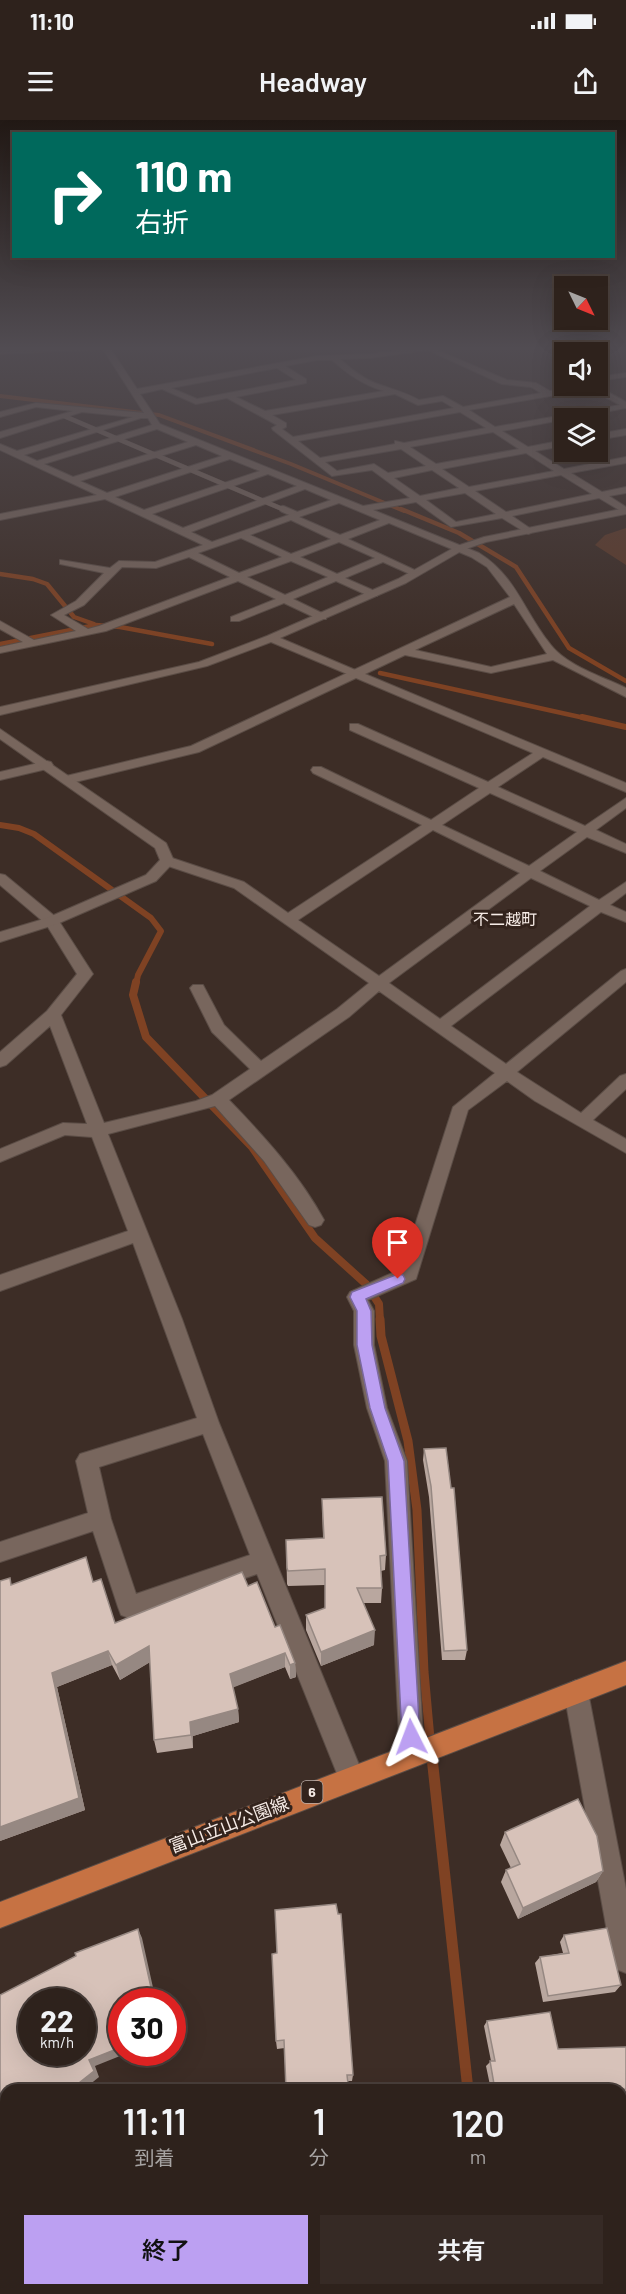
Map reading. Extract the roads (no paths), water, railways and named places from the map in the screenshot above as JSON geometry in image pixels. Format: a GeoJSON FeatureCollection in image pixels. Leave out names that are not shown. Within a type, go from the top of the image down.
{"type":"FeatureCollection","features":[{"type":"Feature","properties":{"kind":"main road","name":"富山立山公園線"},"geometry":{"type":"LineString","coordinates":[[0,1915],[626,1672]]}},
{"type":"Feature","properties":{"kind":"street"},"geometry":{"type":"LineString","coordinates":[[1,447],[214,546]]}},
{"type":"Feature","properties":{"kind":"street"},"geometry":{"type":"LineString","coordinates":[[17,454],[39,447]]}},
{"type":"Feature","properties":{"kind":"street"},"geometry":{"type":"LineString","coordinates":[[36,464],[90,447]]}},
{"type":"Feature","properties":{"kind":"street"},"geometry":{"type":"LineString","coordinates":[[73,480],[179,447]]}},
{"type":"Feature","properties":{"kind":"street"},"geometry":{"type":"LineString","coordinates":[[209,447],[460,548],[491,565],[506,582],[545,646],[555,656],[626,693]]}},
{"type":"Feature","properties":{"kind":"street"},"geometry":{"type":"LineString","coordinates":[[300,447],[335,474],[374,466],[454,525],[626,490]]}},
{"type":"Feature","properties":{"kind":"street"},"geometry":{"type":"LineString","coordinates":[[316,460],[393,447]]}},
{"type":"Feature","properties":{"kind":"street"},"geometry":{"type":"LineString","coordinates":[[404,447],[528,531]]}},
{"type":"Feature","properties":{"kind":"street"},"geometry":{"type":"LineString","coordinates":[[523,447],[626,511]]}},
{"type":"Feature","properties":{"kind":"street"},"geometry":{"type":"LineString","coordinates":[[388,476],[540,447]]}},
{"type":"Feature","properties":{"kind":"street"},"geometry":{"type":"LineString","coordinates":[[0,517],[107,496],[230,456]]}},
{"type":"Feature","properties":{"kind":"street"},"geometry":{"type":"LineString","coordinates":[[364,509],[626,460]]}},
{"type":"Feature","properties":{"kind":"street"},"geometry":{"type":"LineString","coordinates":[[144,513],[269,471]]}},
{"type":"Feature","properties":{"kind":"street"},"geometry":{"type":"LineString","coordinates":[[183,531],[306,486]]}},
{"type":"Feature","properties":{"kind":"street"},"geometry":{"type":"LineString","coordinates":[[86,632],[56,615],[80,603],[119,564],[156,566],[339,500]]}},
{"type":"Feature","properties":{"kind":"street"},"geometry":{"type":"LineString","coordinates":[[0,711],[203,664],[271,638],[373,594],[460,548],[484,540],[626,511]]}},
{"type":"Feature","properties":{"kind":"street"},"geometry":{"type":"LineString","coordinates":[[294,516],[416,573]]}},
{"type":"Feature","properties":{"kind":"street"},"geometry":{"type":"LineString","coordinates":[[0,650],[102,629],[386,520]]}},
{"type":"Feature","properties":{"kind":"street"},"geometry":{"type":"LineString","coordinates":[[242,535],[373,594]]}},
{"type":"Feature","properties":{"kind":"street"},"geometry":{"type":"LineString","coordinates":[[191,554],[322,616]]}},
{"type":"Feature","properties":{"kind":"street"},"geometry":{"type":"LineString","coordinates":[[236,619],[384,558]]}},
{"type":"Feature","properties":{"kind":"street"},"geometry":{"type":"LineString","coordinates":[[64,562],[111,571]]}},
{"type":"Feature","properties":{"kind":"street"},"geometry":{"type":"LineString","coordinates":[[67,780],[195,749],[515,599]]}},
{"type":"Feature","properties":{"kind":"street"},"geometry":{"type":"LineString","coordinates":[[0,624],[32,643]]}},
{"type":"Feature","properties":{"kind":"street"},"geometry":{"type":"LineString","coordinates":[[271,638],[626,788]]}},
{"type":"Feature","properties":{"kind":"street"},"geometry":{"type":"LineString","coordinates":[[403,651],[491,670],[555,656]]}},
{"type":"Feature","properties":{"kind":"street"},"geometry":{"type":"LineString","coordinates":[[354,727],[626,849]]}},
{"type":"Feature","properties":{"kind":"street"},"geometry":{"type":"LineString","coordinates":[[0,733],[161,846],[167,861],[239,885],[541,1097],[626,1147]]}},
{"type":"Feature","properties":{"kind":"street"},"geometry":{"type":"LineString","coordinates":[[289,919],[543,752]]}},
{"type":"Feature","properties":{"kind":"street"},"geometry":{"type":"LineString","coordinates":[[0,776],[47,765]]}},
{"type":"Feature","properties":{"kind":"street"},"geometry":{"type":"LineString","coordinates":[[317,770],[626,918]]}},
{"type":"Feature","properties":{"kind":"street"},"geometry":{"type":"LineString","coordinates":[[0,1156],[63,1129],[97,1131],[200,1106],[218,1099],[343,1013],[380,982],[626,802]]}},
{"type":"Feature","properties":{"kind":"street"},"geometry":{"type":"LineString","coordinates":[[0,937],[52,921],[151,878],[167,861]]}},
{"type":"Feature","properties":{"kind":"street"},"geometry":{"type":"LineString","coordinates":[[0,878],[52,921],[85,974],[53,1015],[0,1061]]}},
{"type":"Feature","properties":{"kind":"street"},"geometry":{"type":"LineString","coordinates":[[440,1027],[626,886]]}},
{"type":"Feature","properties":{"kind":"street"},"geometry":{"type":"LineString","coordinates":[[412,1754],[396,1461],[377,1408],[364,1345],[364,1311],[357,1297],[409,1274],[461,1107],[626,974]]}},
{"type":"Feature","properties":{"kind":"street"},"geometry":{"type":"LineString","coordinates":[[198,988],[218,1028],[260,1070]]}},
{"type":"Feature","properties":{"kind":"street"},"geometry":{"type":"LineString","coordinates":[[53,1015],[172,1319],[209,1423],[351,1777]]}},
{"type":"Feature","properties":{"kind":"street"},"geometry":{"type":"LineString","coordinates":[[582,1121],[626,1080]]}},
{"type":"Feature","properties":{"kind":"street"},"geometry":{"type":"LineString","coordinates":[[218,1099],[257,1139],[291,1182],[315,1220]]}},
{"type":"Feature","properties":{"kind":"street"},"geometry":{"type":"LineString","coordinates":[[0,1283],[139,1234]]}},
{"type":"Feature","properties":{"kind":"street"},"geometry":{"type":"LineString","coordinates":[[209,1423],[87,1461],[100,1519],[129,1607],[263,1561]]}},
{"type":"Feature","properties":{"kind":"street"},"geometry":{"type":"LineString","coordinates":[[0,1552],[100,1519]]}},
{"type":"Feature","properties":{"kind":"street"},"geometry":{"type":"LineString","coordinates":[[576,1692],[626,1959]]}},
{"type":"Feature","properties":{"kind":"lane"},"geometry":{"type":"LineString","coordinates":[[137,447],[294,516]]}},
{"type":"Feature","properties":{"kind":"waterway"},"geometry":{"type":"LineString","coordinates":[[246,447],[404,511]]}},
{"type":"Feature","properties":{"kind":"waterway"},"geometry":{"type":"LineString","coordinates":[[401,509],[459,533],[516,567],[569,648],[626,681]]}},
{"type":"Feature","properties":{"kind":"waterway"},"geometry":{"type":"LineString","coordinates":[[0,574],[33,579],[47,584],[74,617],[94,624]]}},
{"type":"Feature","properties":{"kind":"waterway"},"geometry":{"type":"LineString","coordinates":[[0,644],[96,625],[120,627],[212,644]]}},
{"type":"Feature","properties":{"kind":"waterway"},"geometry":{"type":"LineString","coordinates":[[380,673],[589,719]]}},
{"type":"Feature","properties":{"kind":"waterway"},"geometry":{"type":"LineString","coordinates":[[582,717],[626,727]]}},
{"type":"Feature","properties":{"kind":"waterway"},"geometry":{"type":"LineString","coordinates":[[0,825],[19,828],[34,834],[151,918],[161,931],[138,975],[136,984]]}},
{"type":"Feature","properties":{"kind":"waterway"},"geometry":{"type":"LineString","coordinates":[[136,982],[133,995],[146,1037],[252,1147],[315,1238],[366,1284],[379,1304],[380,1321]]}},
{"type":"Feature","properties":{"kind":"waterway"},"geometry":{"type":"LineString","coordinates":[[380,1319],[381,1336],[408,1441],[417,1510],[424,1672],[431,1750]]}},
{"type":"Feature","properties":{"kind":"waterway"},"geometry":{"type":"LineString","coordinates":[[431,1748],[467,2084]]}},
{"type":"Feature","properties":{"kind":"district","name":"不二越町"},"geometry":{"type":"Point","coordinates":[505,919]}}]}
